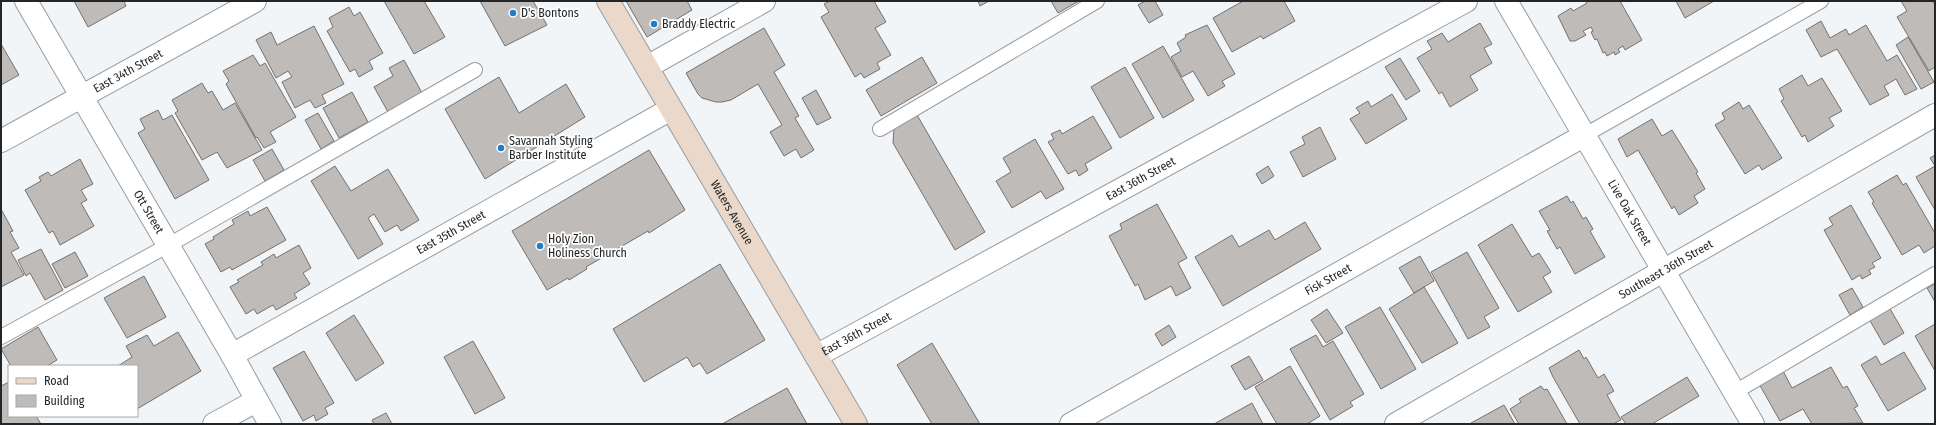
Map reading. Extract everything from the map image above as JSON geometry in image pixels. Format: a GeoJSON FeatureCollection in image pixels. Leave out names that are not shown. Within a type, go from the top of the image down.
{"type":"FeatureCollection","features":[{"type":"Feature","properties":{"kind":"main road","name":"Waters Avenue"},"geometry":{"type":"LineString","coordinates":[[608,1],[856,424]]}},
{"type":"Feature","properties":{"kind":"street","name":"Ott Street"},"geometry":{"type":"LineString","coordinates":[[26,1],[167,246],[232,355],[270,424]]}},
{"type":"Feature","properties":{"kind":"street","name":"East 34th Street"},"geometry":{"type":"LineString","coordinates":[[1,141],[255,1]]}},
{"type":"Feature","properties":{"kind":"street"},"geometry":{"type":"LineString","coordinates":[[647,67],[764,1]]}},
{"type":"Feature","properties":{"kind":"street","name":"East 36th Street"},"geometry":{"type":"LineString","coordinates":[[816,356],[1466,1]]}},
{"type":"Feature","properties":{"kind":"street","name":"Live Oak Street"},"geometry":{"type":"LineString","coordinates":[[1506,1],[1753,424]]}},
{"type":"Feature","properties":{"kind":"street","name":"East 35th Street"},"geometry":{"type":"LineString","coordinates":[[232,355],[671,109]]}},
{"type":"Feature","properties":{"kind":"street","name":"Southeast 36th Street"},"geometry":{"type":"LineString","coordinates":[[1396,424],[1935,115]]}},
{"type":"Feature","properties":{"kind":"street","name":"Fisk Street"},"geometry":{"type":"LineString","coordinates":[[1071,424],[1585,135]]}},
{"type":"Feature","properties":{"kind":"street"},"geometry":{"type":"LineString","coordinates":[[214,424],[256,401]]}},
{"type":"Feature","properties":{"kind":"lane"},"geometry":{"type":"LineString","coordinates":[[880,129],[1097,1]]}},
{"type":"Feature","properties":{"kind":"lane"},"geometry":{"type":"LineString","coordinates":[[1585,135],[1821,1]]}},
{"type":"Feature","properties":{"kind":"lane"},"geometry":{"type":"LineString","coordinates":[[1,337],[167,246],[475,70]]}},
{"type":"Feature","properties":{"kind":"lane"},"geometry":{"type":"LineString","coordinates":[[1734,392],[1935,274]]}},
{"type":"Feature","properties":{"kind":"building"},"geometry":{"type":"Polygon","coordinates":[[[74,1],[124,1],[126,6],[88,27],[74,1]]]}},
{"type":"Feature","properties":{"kind":"building"},"geometry":{"type":"Polygon","coordinates":[[[384,1],[424,1],[445,37],[414,54],[384,1]]]}},
{"type":"Feature","properties":{"kind":"building","name":"D's Bontons"},"geometry":{"type":"Polygon","coordinates":[[[480,1],[533,1],[547,25],[505,46],[480,1]]]}},
{"type":"Feature","properties":{"kind":"building","name":"Braddy Electric"},"geometry":{"type":"Polygon","coordinates":[[[626,1],[687,1],[692,10],[647,37],[626,1]]]}},
{"type":"Feature","properties":{"kind":"building"},"geometry":{"type":"Polygon","coordinates":[[[830,1],[874,1],[886,22],[875,28],[891,55],[877,63],[880,69],[864,78],[861,73],[855,77],[821,17],[829,12],[824,4],[830,1]]]}},
{"type":"Feature","properties":{"kind":"building"},"geometry":{"type":"Polygon","coordinates":[[[978,1],[989,1],[980,6],[978,1]]]}},
{"type":"Feature","properties":{"kind":"building"},"geometry":{"type":"Polygon","coordinates":[[[1051,1],[1079,1],[1058,13],[1051,1]]]}},
{"type":"Feature","properties":{"kind":"building"},"geometry":{"type":"Polygon","coordinates":[[[1145,1],[1155,1],[1163,15],[1149,23],[1138,5],[1145,1]]]}},
{"type":"Feature","properties":{"kind":"building"},"geometry":{"type":"Polygon","coordinates":[[[1243,1],[1284,1],[1295,21],[1263,39],[1261,36],[1232,52],[1213,18],[1243,1]]]}},
{"type":"Feature","properties":{"kind":"building"},"geometry":{"type":"Polygon","coordinates":[[[1586,1],[1620,1],[1642,40],[1625,50],[1623,46],[1618,49],[1620,52],[1615,55],[1614,52],[1607,56],[1605,52],[1603,53],[1597,39],[1595,40],[1591,32],[1593,31],[1591,27],[1583,31],[1586,35],[1575,41],[1570,41],[1558,16],[1571,8],[1573,11],[1587,3],[1586,1]]]}},
{"type":"Feature","properties":{"kind":"building"},"geometry":{"type":"Polygon","coordinates":[[[1676,1],[1714,1],[1685,18],[1676,1]]]}},
{"type":"Feature","properties":{"kind":"building"},"geometry":{"type":"Polygon","coordinates":[[[1901,1],[1933,1],[1935,5],[1935,67],[1929,71],[1897,17],[1907,11],[1901,1]]]}},
{"type":"Feature","properties":{"kind":"building"},"geometry":{"type":"Polygon","coordinates":[[[349,7],[354,16],[360,12],[383,53],[369,61],[373,69],[359,77],[355,69],[350,72],[327,31],[333,27],[329,18],[349,7]]]}},
{"type":"Feature","properties":{"kind":"building"},"geometry":{"type":"Polygon","coordinates":[[[1821,21],[1830,38],[1846,29],[1849,35],[1866,25],[1887,61],[1897,55],[1917,89],[1905,95],[1896,79],[1884,86],[1889,95],[1870,105],[1837,49],[1821,57],[1806,30],[1821,21]]]}},
{"type":"Feature","properties":{"kind":"building"},"geometry":{"type":"Polygon","coordinates":[[[1480,23],[1492,44],[1484,48],[1492,63],[1470,76],[1478,90],[1450,107],[1442,92],[1439,94],[1417,58],[1432,49],[1427,41],[1442,33],[1448,42],[1480,23]]]}},
{"type":"Feature","properties":{"kind":"building"},"geometry":{"type":"Polygon","coordinates":[[[1207,25],[1235,74],[1222,81],[1225,86],[1208,96],[1193,71],[1182,77],[1171,57],[1181,51],[1177,43],[1186,37],[1185,35],[1207,25]]]}},
{"type":"Feature","properties":{"kind":"building"},"geometry":{"type":"Polygon","coordinates":[[[314,26],[344,84],[322,95],[326,103],[315,108],[310,100],[295,108],[282,82],[292,77],[288,71],[276,78],[256,40],[271,32],[277,45],[314,26]]]}},
{"type":"Feature","properties":{"kind":"building"},"geometry":{"type":"Polygon","coordinates":[[[764,28],[785,65],[774,72],[799,116],[795,118],[814,150],[801,158],[796,149],[784,156],[770,132],[782,125],[758,84],[731,100],[716,102],[702,98],[698,94],[686,73],[764,28]]]}},
{"type":"Feature","properties":{"kind":"building"},"geometry":{"type":"Polygon","coordinates":[[[1908,37],[1934,82],[1921,89],[1896,45],[1908,37]]]}},
{"type":"Feature","properties":{"kind":"building"},"geometry":{"type":"Polygon","coordinates":[[[1,44],[19,75],[1,85],[1,44]]]}},
{"type":"Feature","properties":{"kind":"building"},"geometry":{"type":"Polygon","coordinates":[[[1163,46],[1194,100],[1163,118],[1132,64],[1163,46]]]}},
{"type":"Feature","properties":{"kind":"building"},"geometry":{"type":"Polygon","coordinates":[[[253,55],[260,66],[265,63],[296,117],[270,132],[276,142],[264,148],[257,137],[256,138],[226,84],[229,81],[223,71],[253,55]]]}},
{"type":"Feature","properties":{"kind":"building"},"geometry":{"type":"Polygon","coordinates":[[[922,57],[937,83],[881,116],[866,90],[922,57]]]}},
{"type":"Feature","properties":{"kind":"building"},"geometry":{"type":"Polygon","coordinates":[[[1400,58],[1420,91],[1406,100],[1385,67],[1400,58]]]}},
{"type":"Feature","properties":{"kind":"building"},"geometry":{"type":"Polygon","coordinates":[[[404,60],[422,93],[388,112],[374,87],[393,76],[389,68],[404,60]]]}},
{"type":"Feature","properties":{"kind":"building"},"geometry":{"type":"Polygon","coordinates":[[[1125,67],[1154,118],[1120,138],[1091,87],[1125,67]]]}},
{"type":"Feature","properties":{"kind":"building"},"geometry":{"type":"Polygon","coordinates":[[[1802,75],[1808,86],[1822,78],[1842,111],[1829,118],[1834,126],[1808,142],[1805,135],[1802,137],[1781,101],[1784,99],[1779,89],[1802,75]]]}},
{"type":"Feature","properties":{"kind":"building","name":"Savannah Styling Barber Institute"},"geometry":{"type":"Polygon","coordinates":[[[499,77],[519,113],[566,84],[585,117],[485,179],[445,109],[499,77]]]}},
{"type":"Feature","properties":{"kind":"building"},"geometry":{"type":"Polygon","coordinates":[[[202,83],[208,93],[212,91],[223,110],[235,103],[262,150],[227,168],[217,152],[202,160],[175,113],[178,111],[172,100],[202,83]]]}},
{"type":"Feature","properties":{"kind":"building"},"geometry":{"type":"Polygon","coordinates":[[[816,90],[831,118],[817,125],[802,98],[816,90]]]}},
{"type":"Feature","properties":{"kind":"building"},"geometry":{"type":"Polygon","coordinates":[[[352,92],[368,122],[339,138],[323,108],[352,92]]]}},
{"type":"Feature","properties":{"kind":"building"},"geometry":{"type":"Polygon","coordinates":[[[1392,94],[1407,119],[1366,144],[1350,119],[1360,113],[1356,108],[1368,101],[1371,107],[1392,94]]]}},
{"type":"Feature","properties":{"kind":"building"},"geometry":{"type":"Polygon","coordinates":[[[1739,102],[1743,109],[1749,105],[1782,158],[1762,170],[1759,165],[1745,174],[1715,125],[1725,119],[1722,113],[1739,102]]]}},
{"type":"Feature","properties":{"kind":"building"},"geometry":{"type":"Polygon","coordinates":[[[158,110],[163,120],[172,115],[209,180],[175,199],[138,133],[145,129],[140,119],[158,110]]]}},
{"type":"Feature","properties":{"kind":"building"},"geometry":{"type":"Polygon","coordinates":[[[318,113],[334,141],[321,149],[305,120],[318,113]]]}},
{"type":"Feature","properties":{"kind":"building"},"geometry":{"type":"Polygon","coordinates":[[[917,115],[985,232],[955,250],[893,143],[894,128],[917,115]]]}},
{"type":"Feature","properties":{"kind":"building"},"geometry":{"type":"Polygon","coordinates":[[[1093,116],[1112,148],[1085,164],[1088,170],[1079,176],[1076,170],[1068,174],[1048,142],[1054,139],[1051,134],[1060,130],[1062,134],[1093,116]]]}},
{"type":"Feature","properties":{"kind":"building"},"geometry":{"type":"Polygon","coordinates":[[[1652,119],[1662,136],[1672,130],[1698,172],[1696,173],[1705,189],[1694,196],[1698,203],[1679,215],[1674,206],[1672,209],[1638,150],[1627,157],[1618,139],[1652,119]]]}},
{"type":"Feature","properties":{"kind":"building"},"geometry":{"type":"Polygon","coordinates":[[[1320,127],[1336,159],[1303,177],[1290,152],[1305,144],[1302,137],[1320,127]]]}},
{"type":"Feature","properties":{"kind":"building"},"geometry":{"type":"Polygon","coordinates":[[[1035,139],[1064,189],[1046,199],[1041,191],[1012,208],[996,181],[1011,172],[1003,158],[1035,139]]]}},
{"type":"Feature","properties":{"kind":"building"},"geometry":{"type":"Polygon","coordinates":[[[272,149],[284,170],[265,181],[253,160],[272,149]]]}},
{"type":"Feature","properties":{"kind":"building"},"geometry":{"type":"Polygon","coordinates":[[[649,150],[685,210],[649,233],[648,231],[586,267],[587,269],[569,280],[568,278],[547,290],[512,231],[649,150]]]}},
{"type":"Feature","properties":{"kind":"building"},"geometry":{"type":"Polygon","coordinates":[[[1935,155],[1935,166],[1930,158],[1935,155]]]}},
{"type":"Feature","properties":{"kind":"building"},"geometry":{"type":"Polygon","coordinates":[[[80,159],[93,184],[81,190],[87,200],[81,203],[94,226],[60,245],[53,231],[49,233],[25,190],[41,181],[39,177],[48,172],[51,176],[80,159]]]}},
{"type":"Feature","properties":{"kind":"building"},"geometry":{"type":"Polygon","coordinates":[[[335,166],[351,191],[388,169],[419,220],[401,231],[397,225],[385,232],[374,214],[368,218],[383,244],[358,259],[311,181],[335,166]]]}},
{"type":"Feature","properties":{"kind":"building"},"geometry":{"type":"Polygon","coordinates":[[[1268,166],[1274,176],[1262,184],[1256,174],[1268,166]]]}},
{"type":"Feature","properties":{"kind":"building"},"geometry":{"type":"Polygon","coordinates":[[[1935,166],[1935,210],[1916,177],[1935,166]]]}},
{"type":"Feature","properties":{"kind":"building"},"geometry":{"type":"Polygon","coordinates":[[[1897,175],[1903,185],[1906,183],[1935,233],[1935,246],[1924,253],[1919,245],[1902,255],[1872,203],[1874,202],[1868,192],[1897,175]]]}},
{"type":"Feature","properties":{"kind":"building"},"geometry":{"type":"Polygon","coordinates":[[[1567,196],[1571,203],[1573,201],[1583,219],[1586,217],[1593,229],[1590,231],[1605,257],[1575,274],[1560,247],[1557,249],[1547,231],[1550,230],[1539,211],[1567,196]]]}},
{"type":"Feature","properties":{"kind":"building"},"geometry":{"type":"Polygon","coordinates":[[[1157,204],[1187,258],[1178,263],[1191,288],[1176,296],[1171,286],[1145,300],[1138,284],[1135,286],[1109,236],[1122,229],[1120,224],[1157,204]]]}},
{"type":"Feature","properties":{"kind":"building"},"geometry":{"type":"Polygon","coordinates":[[[1851,205],[1881,258],[1872,263],[1875,267],[1869,270],[1871,274],[1862,279],[1860,275],[1852,280],[1824,230],[1833,225],[1829,218],[1851,205]]]}},
{"type":"Feature","properties":{"kind":"building"},"geometry":{"type":"Polygon","coordinates":[[[267,207],[286,240],[232,270],[230,267],[221,272],[205,244],[214,239],[213,237],[234,224],[232,220],[248,211],[250,216],[267,207]]]}},
{"type":"Feature","properties":{"kind":"building"},"geometry":{"type":"Polygon","coordinates":[[[1,209],[13,231],[10,232],[19,248],[11,252],[24,275],[1,287],[1,209]]]}},
{"type":"Feature","properties":{"kind":"building"},"geometry":{"type":"Polygon","coordinates":[[[1305,222],[1321,249],[1223,306],[1195,257],[1232,235],[1239,247],[1269,230],[1275,240],[1305,222]]]}},
{"type":"Feature","properties":{"kind":"building"},"geometry":{"type":"Polygon","coordinates":[[[1512,224],[1532,257],[1539,253],[1551,272],[1543,277],[1552,292],[1518,312],[1478,245],[1512,224]]]}},
{"type":"Feature","properties":{"kind":"building"},"geometry":{"type":"Polygon","coordinates":[[[299,245],[311,268],[303,273],[310,284],[294,294],[297,298],[276,310],[273,305],[257,314],[254,309],[246,314],[230,287],[239,282],[237,280],[263,265],[261,262],[274,254],[276,258],[299,245]]]}},
{"type":"Feature","properties":{"kind":"building"},"geometry":{"type":"Polygon","coordinates":[[[41,249],[63,290],[45,300],[30,273],[26,276],[18,260],[41,249]]]}},
{"type":"Feature","properties":{"kind":"building"},"geometry":{"type":"Polygon","coordinates":[[[75,252],[88,276],[65,288],[52,264],[75,252]]]}},
{"type":"Feature","properties":{"kind":"building"},"geometry":{"type":"Polygon","coordinates":[[[1467,252],[1499,308],[1484,317],[1490,327],[1468,339],[1431,272],[1467,252]]]}},
{"type":"Feature","properties":{"kind":"building"},"geometry":{"type":"Polygon","coordinates":[[[1420,256],[1434,281],[1414,293],[1399,268],[1420,256]]]}},
{"type":"Feature","properties":{"kind":"building"},"geometry":{"type":"Polygon","coordinates":[[[720,264],[765,340],[707,374],[700,363],[693,367],[687,357],[644,382],[613,329],[720,264]]]}},
{"type":"Feature","properties":{"kind":"building"},"geometry":{"type":"Polygon","coordinates":[[[144,276],[166,317],[127,338],[104,298],[144,276]]]}},
{"type":"Feature","properties":{"kind":"building"},"geometry":{"type":"Polygon","coordinates":[[[1935,284],[1935,302],[1927,288],[1935,284]]]}},
{"type":"Feature","properties":{"kind":"building"},"geometry":{"type":"Polygon","coordinates":[[[1424,287],[1458,343],[1422,363],[1389,309],[1424,287]]]}},
{"type":"Feature","properties":{"kind":"building"},"geometry":{"type":"Polygon","coordinates":[[[1852,288],[1863,307],[1850,315],[1839,295],[1852,288]]]}},
{"type":"Feature","properties":{"kind":"building"},"geometry":{"type":"Polygon","coordinates":[[[1380,307],[1416,369],[1381,389],[1345,327],[1380,307]]]}},
{"type":"Feature","properties":{"kind":"building"},"geometry":{"type":"Polygon","coordinates":[[[1889,307],[1904,333],[1884,345],[1869,319],[1889,307]]]}},
{"type":"Feature","properties":{"kind":"building"},"geometry":{"type":"Polygon","coordinates":[[[1327,309],[1343,333],[1326,343],[1311,320],[1327,309]]]}},
{"type":"Feature","properties":{"kind":"building"},"geometry":{"type":"Polygon","coordinates":[[[354,315],[384,363],[356,381],[326,333],[354,315]]]}},
{"type":"Feature","properties":{"kind":"building"},"geometry":{"type":"Polygon","coordinates":[[[1935,324],[1935,371],[1915,336],[1935,324]]]}},
{"type":"Feature","properties":{"kind":"building"},"geometry":{"type":"Polygon","coordinates":[[[1169,325],[1176,337],[1162,346],[1155,334],[1169,325]]]}},
{"type":"Feature","properties":{"kind":"building"},"geometry":{"type":"Polygon","coordinates":[[[38,327],[57,360],[49,365],[10,365],[1,349],[38,327]]]}},
{"type":"Feature","properties":{"kind":"building"},"geometry":{"type":"Polygon","coordinates":[[[178,332],[201,371],[138,408],[138,365],[120,365],[132,357],[126,346],[147,335],[154,346],[178,332]]]}},
{"type":"Feature","properties":{"kind":"building"},"geometry":{"type":"Polygon","coordinates":[[[1316,335],[1323,347],[1333,341],[1364,394],[1350,402],[1353,406],[1330,420],[1290,349],[1316,335]]]}},
{"type":"Feature","properties":{"kind":"building"},"geometry":{"type":"Polygon","coordinates":[[[473,341],[505,398],[475,414],[444,357],[473,341]]]}},
{"type":"Feature","properties":{"kind":"building"},"geometry":{"type":"Polygon","coordinates":[[[932,343],[980,424],[932,424],[897,365],[932,343]]]}},
{"type":"Feature","properties":{"kind":"building"},"geometry":{"type":"Polygon","coordinates":[[[1579,350],[1584,359],[1586,357],[1598,378],[1604,374],[1614,391],[1607,395],[1621,420],[1613,424],[1580,424],[1549,368],[1579,350]]]}},
{"type":"Feature","properties":{"kind":"building"},"geometry":{"type":"Polygon","coordinates":[[[304,351],[334,403],[325,408],[328,414],[316,421],[314,415],[303,421],[273,368],[304,351]]]}},
{"type":"Feature","properties":{"kind":"building"},"geometry":{"type":"Polygon","coordinates":[[[1904,352],[1926,389],[1888,411],[1861,365],[1876,356],[1881,365],[1904,352]]]}},
{"type":"Feature","properties":{"kind":"building"},"geometry":{"type":"Polygon","coordinates":[[[1249,356],[1263,380],[1245,390],[1231,366],[1249,356]]]}},
{"type":"Feature","properties":{"kind":"building"},"geometry":{"type":"Polygon","coordinates":[[[1290,366],[1320,416],[1307,424],[1277,424],[1255,387],[1290,366]]]}},
{"type":"Feature","properties":{"kind":"building"},"geometry":{"type":"Polygon","coordinates":[[[1831,367],[1843,388],[1847,386],[1858,406],[1854,408],[1863,423],[1812,424],[1803,409],[1780,421],[1758,382],[1782,369],[1792,388],[1831,367]]]}},
{"type":"Feature","properties":{"kind":"building"},"geometry":{"type":"Polygon","coordinates":[[[1687,377],[1699,396],[1652,424],[1626,424],[1621,417],[1687,377]]]}},
{"type":"Feature","properties":{"kind":"building"},"geometry":{"type":"Polygon","coordinates":[[[8,382],[8,417],[37,417],[41,424],[1,424],[1,386],[8,382]]]}},
{"type":"Feature","properties":{"kind":"building"},"geometry":{"type":"Polygon","coordinates":[[[1541,386],[1544,390],[1547,389],[1567,424],[1519,424],[1510,409],[1521,402],[1519,399],[1541,386]]]}},
{"type":"Feature","properties":{"kind":"building"},"geometry":{"type":"Polygon","coordinates":[[[787,388],[807,424],[722,424],[787,388]]]}},
{"type":"Feature","properties":{"kind":"building"},"geometry":{"type":"Polygon","coordinates":[[[1252,403],[1263,424],[1214,424],[1252,403]]]}},
{"type":"Feature","properties":{"kind":"building"},"geometry":{"type":"Polygon","coordinates":[[[1504,405],[1515,424],[1471,423],[1504,405]]]}},
{"type":"Feature","properties":{"kind":"building"},"geometry":{"type":"Polygon","coordinates":[[[386,413],[392,424],[374,424],[372,420],[386,413]]]}},
{"type":"Feature","properties":{"kind":"place","name":"D's Bontons"},"geometry":{"type":"Point","coordinates":[513,13]}},
{"type":"Feature","properties":{"kind":"place","name":"Braddy Electric"},"geometry":{"type":"Point","coordinates":[654,24]}},
{"type":"Feature","properties":{"kind":"place","name":"Savannah Styling Barber Institute"},"geometry":{"type":"Point","coordinates":[501,148]}},
{"type":"Feature","properties":{"kind":"place","name":"Holy Zion Holiness Church"},"geometry":{"type":"Point","coordinates":[540,246]}}]}
